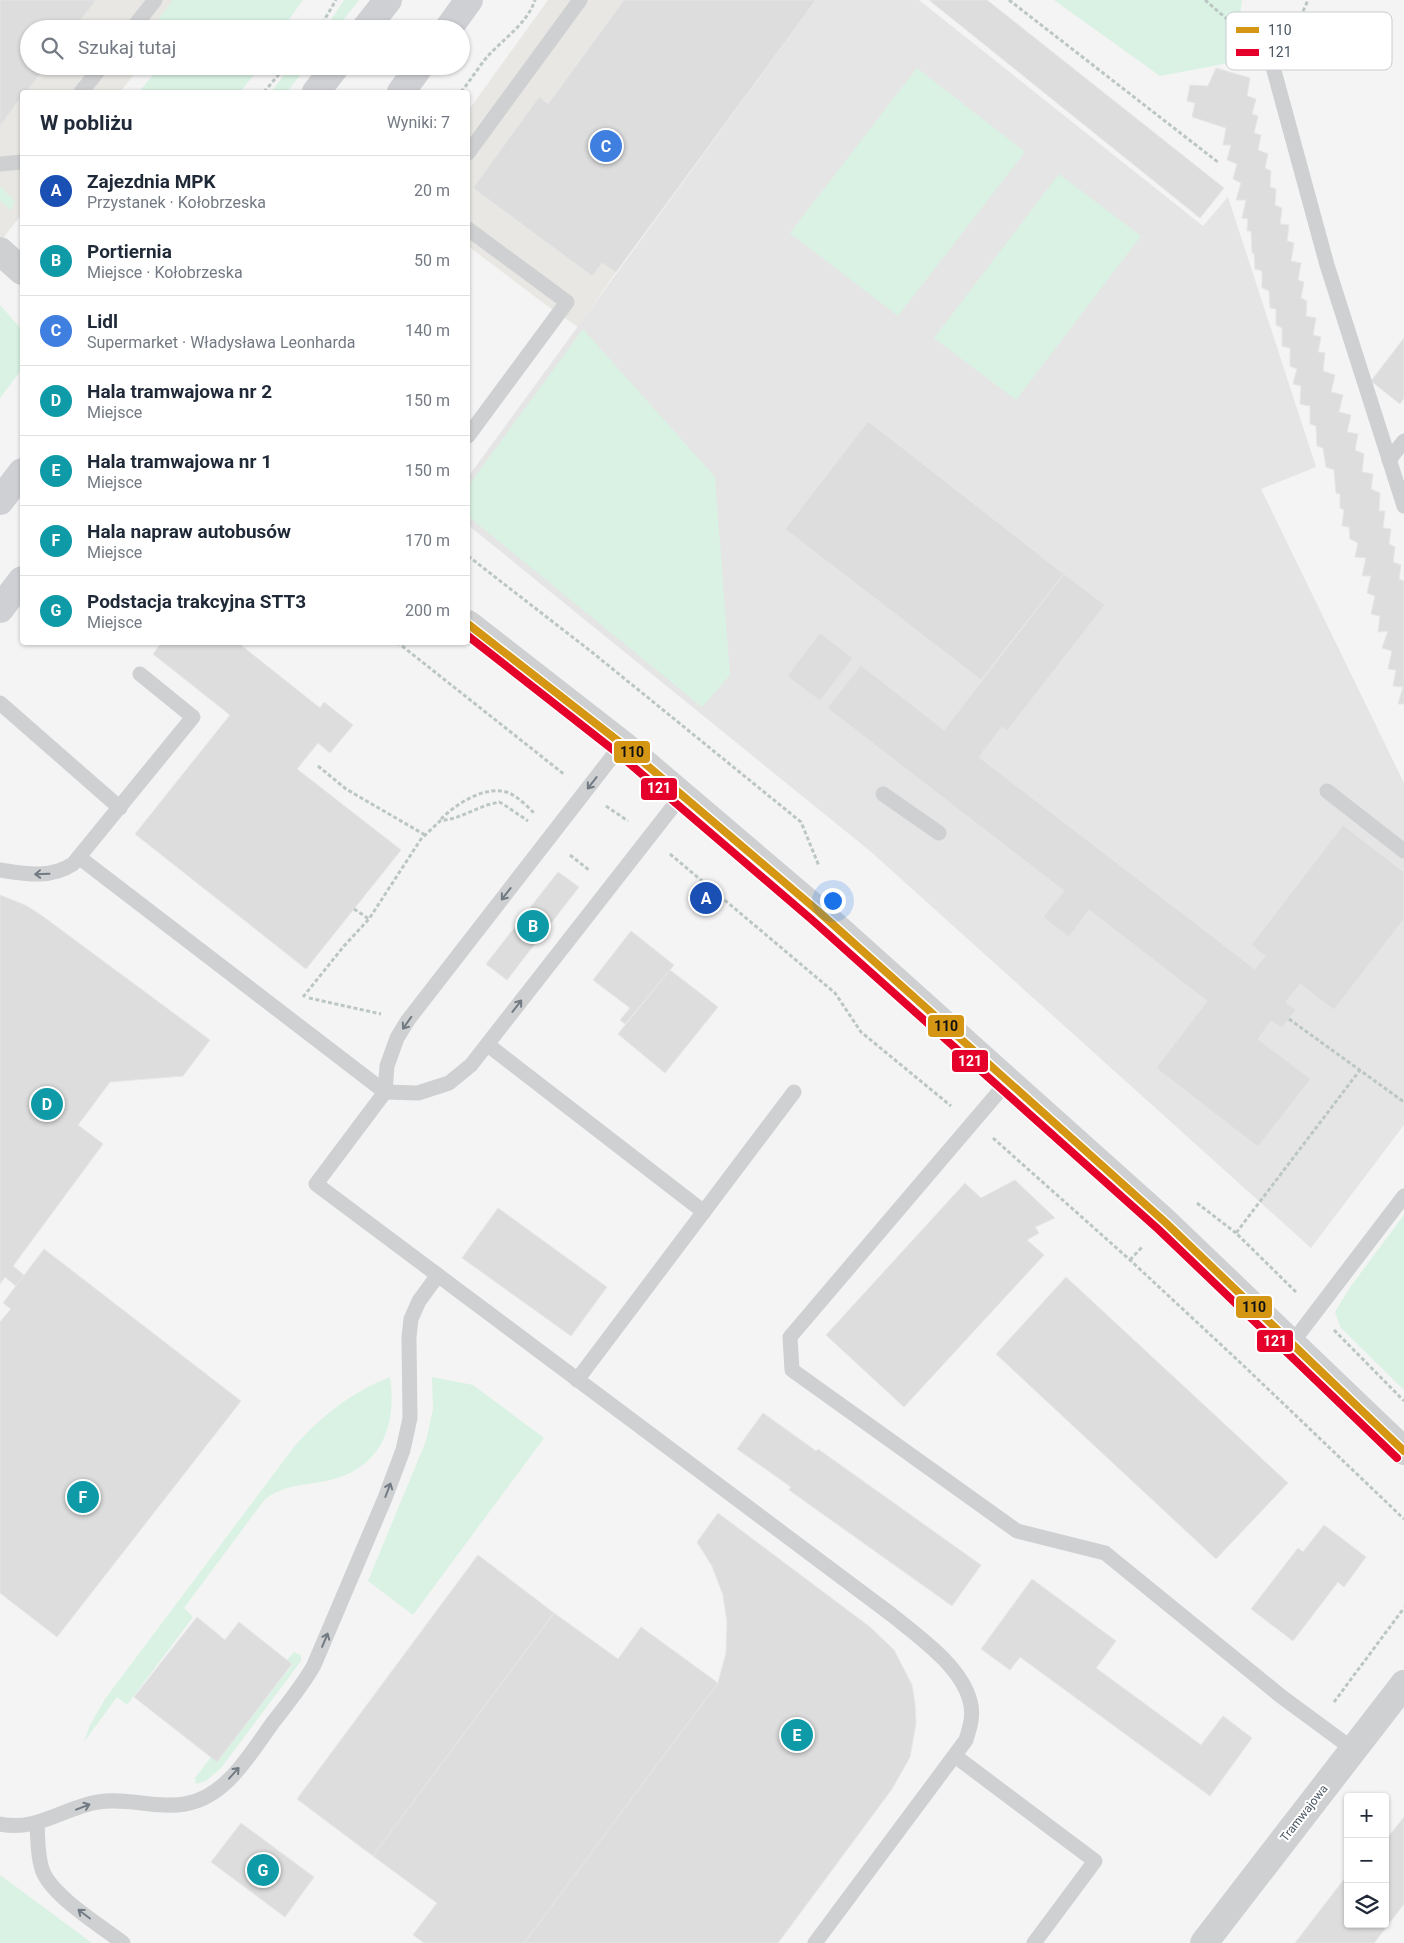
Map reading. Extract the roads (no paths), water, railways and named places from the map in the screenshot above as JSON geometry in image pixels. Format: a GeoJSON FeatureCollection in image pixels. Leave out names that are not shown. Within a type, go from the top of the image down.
{"type":"FeatureCollection","features":[{"type":"Feature","properties":{"kind":"main road"},"geometry":{"type":"LineString","coordinates":[[372,20],[388,0]]}},
{"type":"Feature","properties":{"kind":"main road"},"geometry":{"type":"LineString","coordinates":[[455,20],[469,0]]}},
{"type":"Feature","properties":{"kind":"main road"},"geometry":{"type":"LineString","coordinates":[[318,90],[329,75]]}},
{"type":"Feature","properties":{"kind":"main road"},"geometry":{"type":"LineString","coordinates":[[402,90],[413,75]]}},
{"type":"Feature","properties":{"kind":"main road"},"geometry":{"type":"LineString","coordinates":[[0,501],[20,475]]}},
{"type":"Feature","properties":{"kind":"main road"},"geometry":{"type":"LineString","coordinates":[[0,609],[20,583]]}},
{"type":"Feature","properties":{"kind":"street"},"geometry":{"type":"LineString","coordinates":[[0,251],[20,269]]}},
{"type":"Feature","properties":{"kind":"street"},"geometry":{"type":"LineString","coordinates":[[470,626],[622,744],[818,911],[1165,1222],[1404,1451]]}},
{"type":"Feature","properties":{"kind":"street","name":"Tramwajowa"},"geometry":{"type":"LineString","coordinates":[[1204,1943],[1404,1684]]}},
{"type":"Feature","properties":{"kind":"lane"},"geometry":{"type":"LineString","coordinates":[[139,20],[155,0]]}},
{"type":"Feature","properties":{"kind":"lane"},"geometry":{"type":"LineString","coordinates":[[470,151],[580,0]]}},
{"type":"Feature","properties":{"kind":"lane"},"geometry":{"type":"LineString","coordinates":[[1274,70],[1327,265],[1404,506]]}},
{"type":"Feature","properties":{"kind":"lane"},"geometry":{"type":"LineString","coordinates":[[83,90],[95,75]]}},
{"type":"Feature","properties":{"kind":"lane"},"geometry":{"type":"LineString","coordinates":[[0,164],[20,162]]}},
{"type":"Feature","properties":{"kind":"lane"},"geometry":{"type":"LineString","coordinates":[[470,230],[567,302],[470,433]]}},
{"type":"Feature","properties":{"kind":"lane"},"geometry":{"type":"LineString","coordinates":[[1389,460],[1404,441]]}},
{"type":"Feature","properties":{"kind":"lane"},"geometry":{"type":"LineString","coordinates":[[0,870],[36,875],[51,874],[63,871],[80,858],[193,717],[140,674]]}},
{"type":"Feature","properties":{"kind":"lane"},"geometry":{"type":"LineString","coordinates":[[0,702],[120,808]]}},
{"type":"Feature","properties":{"kind":"lane"},"geometry":{"type":"LineString","coordinates":[[622,744],[408,1020],[396,1038],[387,1066],[385,1092],[316,1184],[892,1615],[943,1659],[961,1681],[970,1702],[972,1722],[966,1740],[815,1943]]}},
{"type":"Feature","properties":{"kind":"lane"},"geometry":{"type":"LineString","coordinates":[[1327,791],[1404,851]]}},
{"type":"Feature","properties":{"kind":"lane"},"geometry":{"type":"LineString","coordinates":[[883,794],[939,833]]}},
{"type":"Feature","properties":{"kind":"lane"},"geometry":{"type":"LineString","coordinates":[[80,858],[385,1092],[418,1092],[449,1083],[471,1065],[682,795]]}},
{"type":"Feature","properties":{"kind":"lane"},"geometry":{"type":"LineString","coordinates":[[488,1045],[704,1212]]}},
{"type":"Feature","properties":{"kind":"lane"},"geometry":{"type":"LineString","coordinates":[[1008,1081],[790,1337],[792,1370],[1017,1532],[1106,1553],[1282,1697],[1354,1750]]}},
{"type":"Feature","properties":{"kind":"lane"},"geometry":{"type":"LineString","coordinates":[[578,1380],[794,1092]]}},
{"type":"Feature","properties":{"kind":"lane"},"geometry":{"type":"LineString","coordinates":[[1292,1343],[1317,1313],[1404,1196]]}},
{"type":"Feature","properties":{"kind":"lane"},"geometry":{"type":"LineString","coordinates":[[0,1824],[13,1826],[37,1823],[98,1802],[120,1801],[150,1805],[191,1803],[206,1797],[224,1784],[236,1772],[298,1690],[319,1656],[385,1498],[404,1450],[410,1418],[408,1337],[411,1319],[419,1302],[438,1275]]}},
{"type":"Feature","properties":{"kind":"lane"},"geometry":{"type":"LineString","coordinates":[[955,1756],[1095,1861],[1034,1943]]}},
{"type":"Feature","properties":{"kind":"lane"},"geometry":{"type":"LineString","coordinates":[[37,1823],[39,1856],[46,1878],[63,1897],[123,1943]]}},
{"type":"Feature","properties":{"kind":"place","name":"Lidl"},"geometry":{"type":"Point","coordinates":[606,146]}},
{"type":"Feature","properties":{"kind":"place","name":"Zajezdnia MPK"},"geometry":{"type":"Point","coordinates":[706,898]}},
{"type":"Feature","properties":{"kind":"place","name":"Portiernia"},"geometry":{"type":"Point","coordinates":[533,926]}},
{"type":"Feature","properties":{"kind":"place","name":"Hala tramwajowa nr 2"},"geometry":{"type":"Point","coordinates":[47,1104]}},
{"type":"Feature","properties":{"kind":"place","name":"Hala napraw autobusów"},"geometry":{"type":"Point","coordinates":[83,1497]}},
{"type":"Feature","properties":{"kind":"place","name":"Hala tramwajowa nr 1"},"geometry":{"type":"Point","coordinates":[797,1735]}},
{"type":"Feature","properties":{"kind":"place","name":"Podstacja trakcyjna STT3"},"geometry":{"type":"Point","coordinates":[263,1870]}}]}
